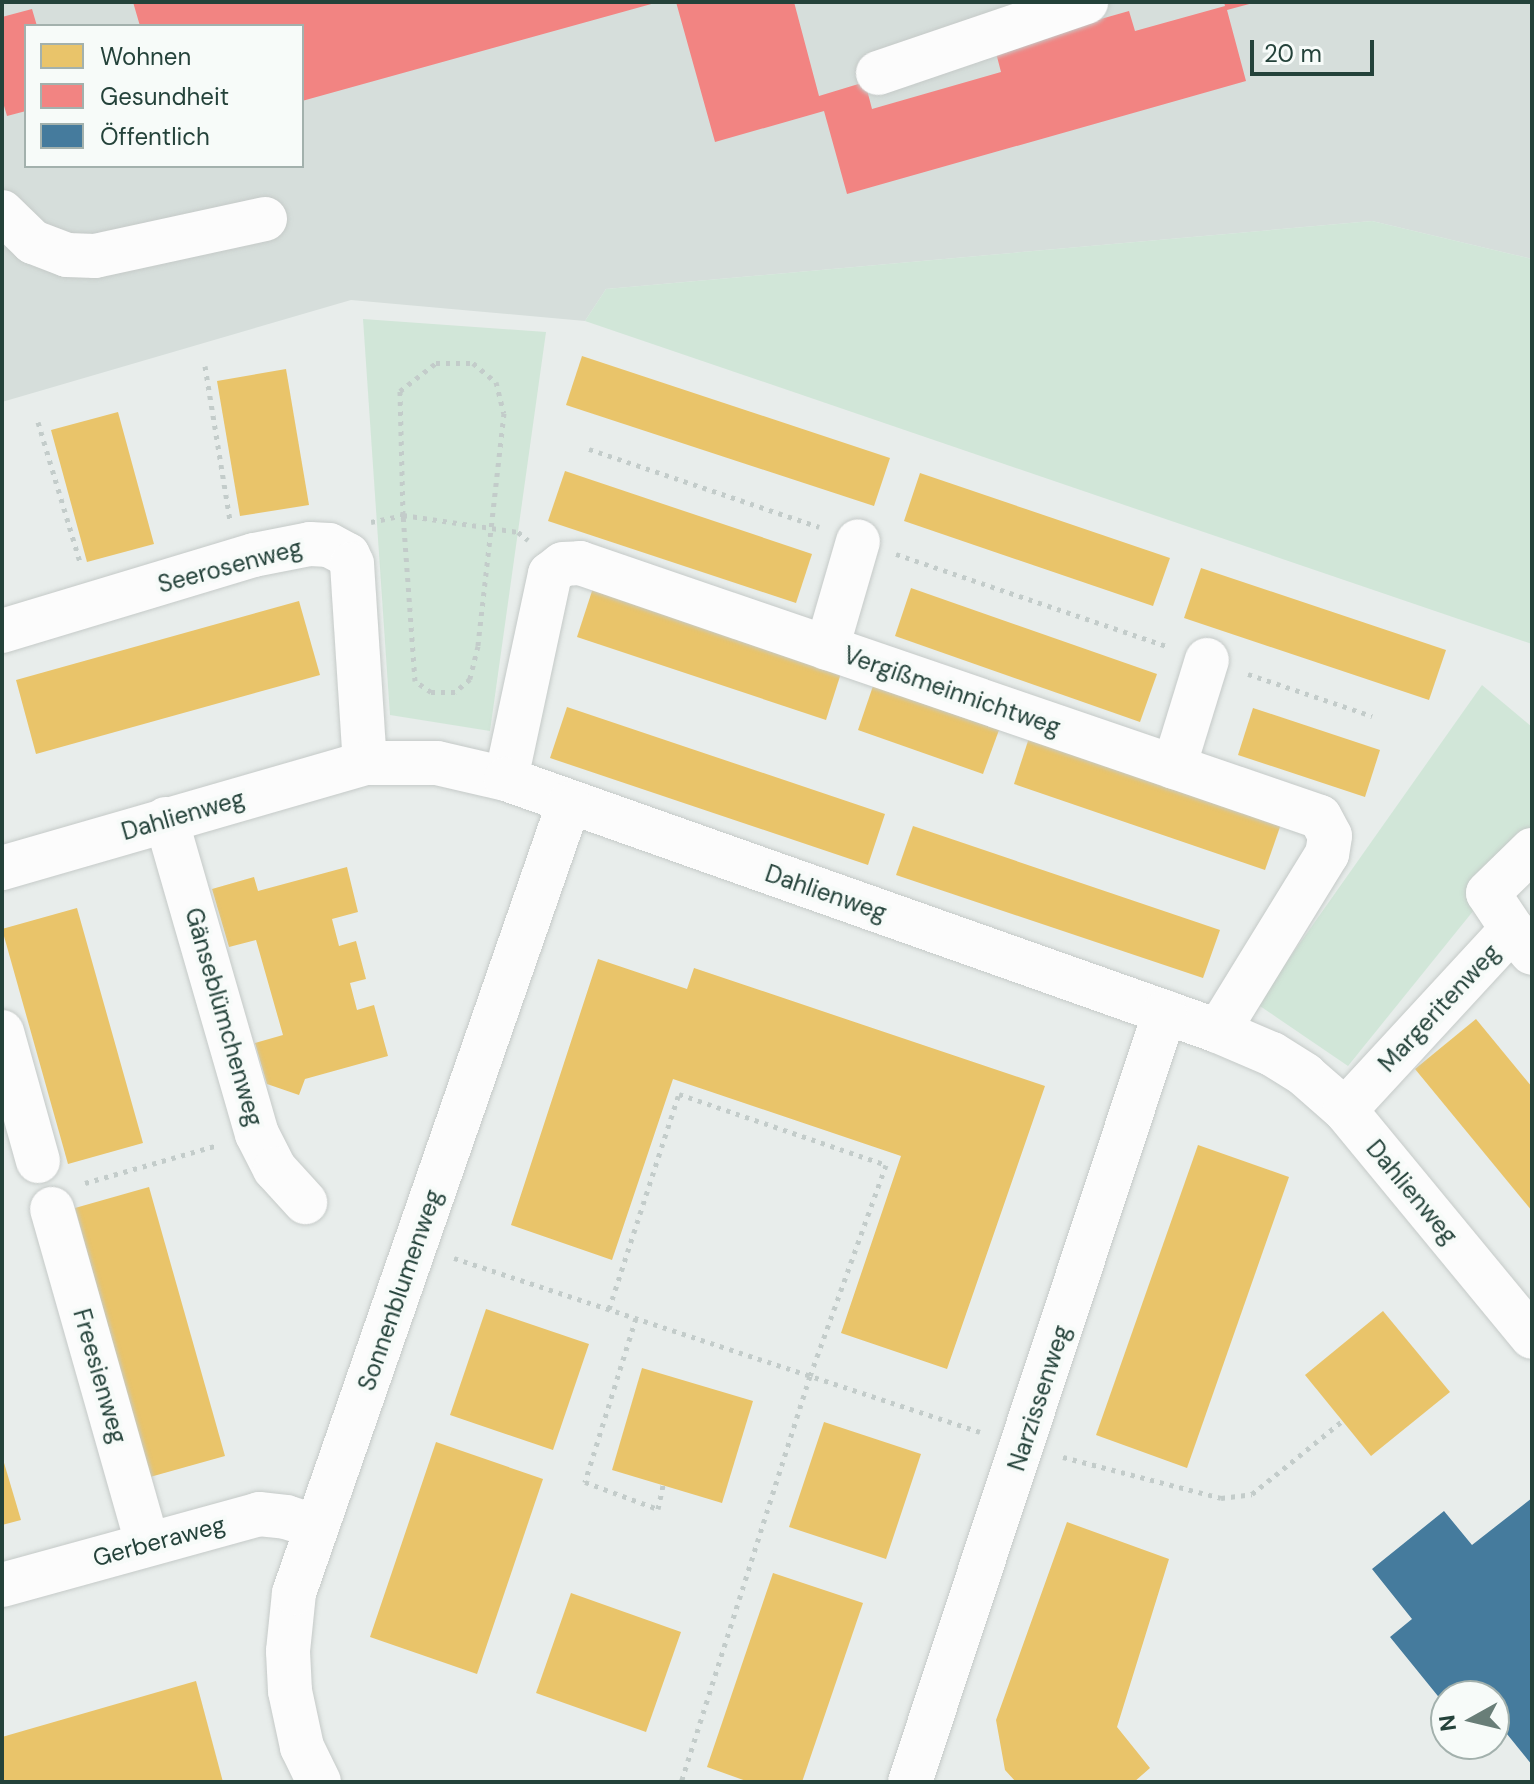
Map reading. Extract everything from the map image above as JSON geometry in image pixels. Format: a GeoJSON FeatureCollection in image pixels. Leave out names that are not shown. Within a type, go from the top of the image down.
{"type":"FeatureCollection","features":[{"type":"Feature","properties":{"kind":"street"},"geometry":{"type":"LineString","coordinates":[[878,73],[1086,2]]}},
{"type":"Feature","properties":{"kind":"street"},"geometry":{"type":"LineString","coordinates":[[2,212],[33,242],[67,255],[95,256],[265,219]]}},
{"type":"Feature","properties":{"kind":"street"},"geometry":{"type":"LineString","coordinates":[[827,648],[858,541]]}},
{"type":"Feature","properties":{"kind":"street","name":"Seerosenweg"},"geometry":{"type":"LineString","coordinates":[[2,631],[236,561],[310,544],[329,545],[348,555],[352,564],[365,763]]}},
{"type":"Feature","properties":{"kind":"street","name":"Vergißmeinnichtweg"},"geometry":{"type":"LineString","coordinates":[[558,568],[563,564],[580,563],[1320,817],[1330,836],[1327,854],[1218,1031]]}},
{"type":"Feature","properties":{"kind":"street"},"geometry":{"type":"LineString","coordinates":[[506,779],[550,574],[558,568]]}},
{"type":"Feature","properties":{"kind":"street"},"geometry":{"type":"LineString","coordinates":[[1174,767],[1207,660]]}},
{"type":"Feature","properties":{"kind":"street","name":"Dahlienweg"},"geometry":{"type":"LineString","coordinates":[[2,868],[365,763],[437,763],[506,779],[1218,1031],[1272,1054],[1305,1075],[1345,1110],[1532,1337]]}},
{"type":"Feature","properties":{"kind":"street","name":"Sonnenblumenweg"},"geometry":{"type":"LineString","coordinates":[[319,1782],[302,1747],[290,1691],[288,1651],[294,1593],[569,803]]}},
{"type":"Feature","properties":{"kind":"street","name":"Gänseblümchenweg"},"geometry":{"type":"LineString","coordinates":[[166,819],[257,1134],[275,1169],[305,1202]]}},
{"type":"Feature","properties":{"kind":"street"},"geometry":{"type":"LineString","coordinates":[[1522,941],[1488,893],[1532,850]]}},
{"type":"Feature","properties":{"kind":"street","name":"Margeritenweg"},"geometry":{"type":"LineString","coordinates":[[1345,1110],[1522,941]]}},
{"type":"Feature","properties":{"kind":"street","name":"Narzissenweg"},"geometry":{"type":"LineString","coordinates":[[910,1782],[1024,1447],[1165,1012]]}},
{"type":"Feature","properties":{"kind":"street"},"geometry":{"type":"LineString","coordinates":[[2,1032],[38,1161]]}},
{"type":"Feature","properties":{"kind":"street","name":"Freesienweg"},"geometry":{"type":"LineString","coordinates":[[65,1197],[147,1543]]}},
{"type":"Feature","properties":{"kind":"street","name":"Gerberaweg"},"geometry":{"type":"LineString","coordinates":[[2,1585],[259,1514],[286,1517],[316,1527]]}},
{"type":"Feature","properties":{"kind":"path"},"geometry":{"type":"LineString","coordinates":[[436,363],[473,363],[496,382],[504,413],[478,646],[470,679],[455,692],[431,692],[415,681],[403,515],[400,391],[436,363]]}},
{"type":"Feature","properties":{"kind":"path"},"geometry":{"type":"LineString","coordinates":[[205,366],[236,561]]}},
{"type":"Feature","properties":{"kind":"path"},"geometry":{"type":"LineString","coordinates":[[38,422],[93,604]]}},
{"type":"Feature","properties":{"kind":"path"},"geometry":{"type":"LineString","coordinates":[[589,449],[1372,716]]}},
{"type":"Feature","properties":{"kind":"path"},"geometry":{"type":"LineString","coordinates":[[329,545],[376,519],[403,515],[518,532],[558,568]]}},
{"type":"Feature","properties":{"kind":"path"},"geometry":{"type":"LineString","coordinates":[[609,1309],[679,1094],[886,1165],[810,1376],[681,1782]]}},
{"type":"Feature","properties":{"kind":"path"},"geometry":{"type":"LineString","coordinates":[[65,1197],[257,1134]]}},
{"type":"Feature","properties":{"kind":"path"},"geometry":{"type":"LineString","coordinates":[[416,1245],[1024,1447],[1221,1498],[1252,1494],[1342,1421]]}},
{"type":"Feature","properties":{"kind":"path"},"geometry":{"type":"LineString","coordinates":[[636,1318],[585,1482],[658,1509],[663,1485]]}},
{"type":"Feature","properties":{"kind":"shaded area"},"geometry":{"type":"Polygon","coordinates":[[[2,2],[1532,2],[1532,259],[1372,221],[606,289],[585,321],[351,300],[2,402],[2,2]]]}},
{"type":"Feature","properties":{"kind":"green space"},"geometry":{"type":"Polygon","coordinates":[[[1372,221],[1532,259],[1532,644],[585,321],[606,289],[1372,221]]]}},
{"type":"Feature","properties":{"kind":"green space"},"geometry":{"type":"Polygon","coordinates":[[[363,319],[546,332],[490,731],[390,715],[363,319]]]}},
{"type":"Feature","properties":{"kind":"green space"},"geometry":{"type":"Polygon","coordinates":[[[1482,685],[1532,727],[1532,838],[1348,1066],[1257,1004],[1482,685]]]}},
{"type":"Feature","properties":{"kind":"building: Wohnen"},"geometry":{"type":"Polygon","coordinates":[[[582,356],[890,458],[874,506],[566,405],[582,356]]]}},
{"type":"Feature","properties":{"kind":"building: Wohnen"},"geometry":{"type":"Polygon","coordinates":[[[286,369],[309,505],[240,516],[217,381],[286,369]]]}},
{"type":"Feature","properties":{"kind":"building: Wohnen"},"geometry":{"type":"Polygon","coordinates":[[[118,412],[154,544],[87,562],[51,430],[118,412]]]}},
{"type":"Feature","properties":{"kind":"building: Wohnen"},"geometry":{"type":"Polygon","coordinates":[[[565,471],[812,554],[796,603],[548,521],[565,471]]]}},
{"type":"Feature","properties":{"kind":"building: Wohnen"},"geometry":{"type":"Polygon","coordinates":[[[920,473],[1170,558],[1153,606],[904,521],[920,473]]]}},
{"type":"Feature","properties":{"kind":"building: Wohnen"},"geometry":{"type":"Polygon","coordinates":[[[1201,568],[1446,650],[1429,700],[1184,618],[1201,568]]]}},
{"type":"Feature","properties":{"kind":"building: Wohnen"},"geometry":{"type":"Polygon","coordinates":[[[593,588],[842,670],[826,720],[577,637],[593,588]]]}},
{"type":"Feature","properties":{"kind":"building: Wohnen"},"geometry":{"type":"Polygon","coordinates":[[[911,588],[1157,674],[1140,722],[895,636],[911,588]]]}},
{"type":"Feature","properties":{"kind":"building: Wohnen"},"geometry":{"type":"Polygon","coordinates":[[[299,601],[320,675],[36,754],[16,680],[299,601]]]}},
{"type":"Feature","properties":{"kind":"building: Wohnen"},"geometry":{"type":"Polygon","coordinates":[[[873,686],[999,730],[983,774],[858,730],[873,686]]]}},
{"type":"Feature","properties":{"kind":"building: Wohnen"},"geometry":{"type":"Polygon","coordinates":[[[567,707],[885,814],[868,865],[550,758],[567,707]]]}},
{"type":"Feature","properties":{"kind":"building: Wohnen"},"geometry":{"type":"Polygon","coordinates":[[[1253,708],[1380,750],[1365,797],[1238,755],[1253,708]]]}},
{"type":"Feature","properties":{"kind":"building: Wohnen"},"geometry":{"type":"Polygon","coordinates":[[[1029,738],[1281,824],[1265,870],[1014,784],[1029,738]]]}},
{"type":"Feature","properties":{"kind":"building: Wohnen"},"geometry":{"type":"Polygon","coordinates":[[[913,826],[1220,930],[1203,978],[896,875],[913,826]]]}},
{"type":"Feature","properties":{"kind":"building: Wohnen"},"geometry":{"type":"Polygon","coordinates":[[[347,867],[358,912],[332,919],[339,946],[356,941],[366,979],[350,983],[357,1010],[374,1005],[388,1056],[305,1079],[299,1095],[267,1084],[255,1043],[283,1035],[256,940],[229,947],[212,889],[254,877],[258,891],[347,867]]]}},
{"type":"Feature","properties":{"kind":"building: Wohnen"},"geometry":{"type":"Polygon","coordinates":[[[77,908],[143,1143],[68,1164],[2,929],[77,908]]]}},
{"type":"Feature","properties":{"kind":"building: Wohnen"},"geometry":{"type":"Polygon","coordinates":[[[598,959],[687,989],[694,968],[1045,1086],[947,1369],[841,1333],[901,1156],[673,1079],[612,1260],[511,1225],[598,959]]]}},
{"type":"Feature","properties":{"kind":"building: Wohnen"},"geometry":{"type":"Polygon","coordinates":[[[1476,1019],[1532,1087],[1532,1211],[1415,1069],[1476,1019]]]}},
{"type":"Feature","properties":{"kind":"building: Wohnen"},"geometry":{"type":"Polygon","coordinates":[[[1198,1145],[1289,1177],[1187,1468],[1096,1435],[1198,1145]]]}},
{"type":"Feature","properties":{"kind":"building: Wohnen"},"geometry":{"type":"Polygon","coordinates":[[[149,1187],[225,1456],[150,1477],[75,1208],[149,1187]]]}},
{"type":"Feature","properties":{"kind":"building: Wohnen"},"geometry":{"type":"Polygon","coordinates":[[[486,1309],[589,1344],[553,1450],[450,1415],[486,1309]]]}},
{"type":"Feature","properties":{"kind":"building: Wohnen"},"geometry":{"type":"Polygon","coordinates":[[[1383,1311],[1450,1392],[1371,1456],[1305,1375],[1383,1311]]]}},
{"type":"Feature","properties":{"kind":"building: Wohnen"},"geometry":{"type":"Polygon","coordinates":[[[642,1368],[753,1401],[722,1503],[612,1470],[642,1368]]]}},
{"type":"Feature","properties":{"kind":"building: Wohnen"},"geometry":{"type":"Polygon","coordinates":[[[824,1422],[921,1454],[886,1559],[789,1527],[824,1422]]]}},
{"type":"Feature","properties":{"kind":"building: Wohnen"},"geometry":{"type":"Polygon","coordinates":[[[436,1442],[543,1479],[477,1674],[370,1637],[436,1442]]]}},
{"type":"Feature","properties":{"kind":"building: Wohnen"},"geometry":{"type":"Polygon","coordinates":[[[2,1456],[21,1520],[2,1525],[2,1456]]]}},
{"type":"Feature","properties":{"kind":"building: Wohnen"},"geometry":{"type":"Polygon","coordinates":[[[1067,1522],[1169,1559],[1117,1727],[1150,1768],[1134,1782],[1016,1782],[1005,1770],[996,1720],[1067,1522]]]}},
{"type":"Feature","properties":{"kind":"building: Wohnen"},"geometry":{"type":"Polygon","coordinates":[[[773,1573],[863,1603],[802,1782],[749,1782],[707,1767],[773,1573]]]}},
{"type":"Feature","properties":{"kind":"building: Wohnen"},"geometry":{"type":"Polygon","coordinates":[[[571,1593],[681,1632],[646,1732],[536,1693],[571,1593]]]}},
{"type":"Feature","properties":{"kind":"building: Wohnen"},"geometry":{"type":"Polygon","coordinates":[[[196,1681],[223,1782],[2,1782],[2,1737],[196,1681]]]}},
{"type":"Feature","properties":{"kind":"building: Gesundheit"},"geometry":{"type":"Polygon","coordinates":[[[133,2],[655,2],[304,100],[304,24],[139,24],[133,2]]]}},
{"type":"Feature","properties":{"kind":"building: Gesundheit"},"geometry":{"type":"Polygon","coordinates":[[[676,2],[794,2],[819,96],[865,82],[872,109],[1001,72],[995,49],[1129,11],[1135,31],[1225,6],[1224,2],[1253,3],[1227,10],[1246,81],[847,194],[824,111],[715,142],[676,2]]]}},
{"type":"Feature","properties":{"kind":"building: Gesundheit"},"geometry":{"type":"Polygon","coordinates":[[[32,9],[36,24],[24,24],[24,112],[7,116],[2,99],[2,17],[32,9]]]}},
{"type":"Feature","properties":{"kind":"building: Öffentlich"},"geometry":{"type":"Polygon","coordinates":[[[1532,1498],[1532,1765],[1510,1738],[1510,1680],[1430,1680],[1430,1686],[1390,1637],[1412,1619],[1372,1569],[1444,1511],[1472,1545],[1532,1498]]]}}]}
